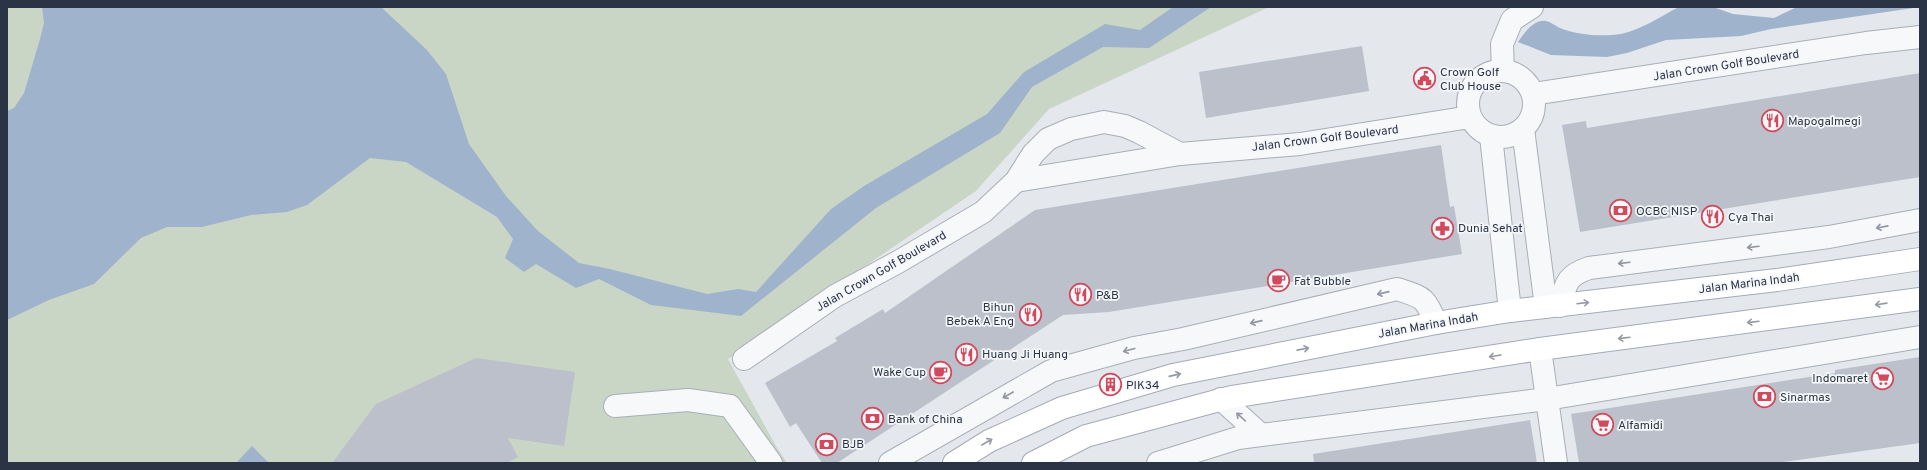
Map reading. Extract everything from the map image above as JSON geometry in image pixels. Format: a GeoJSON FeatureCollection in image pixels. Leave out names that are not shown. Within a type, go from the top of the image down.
{"type":"FeatureCollection","features":[{"type":"Feature","properties":{"kind":"main road","name":"Jalan Marina Indah"},"geometry":{"type":"LineString","coordinates":[[954,463],[989,441],[1062,408],[1173,375],[1436,323],[1510,311],[1777,280],[1920,259]]}},
{"type":"Feature","properties":{"kind":"main road"},"geometry":{"type":"LineString","coordinates":[[1033,463],[1086,436],[1221,399],[1540,349],[1920,299]]}},
{"type":"Feature","properties":{"kind":"street"},"geometry":{"type":"LineString","coordinates":[[1503,71],[1502,44],[1512,20],[1532,7]]}},
{"type":"Feature","properties":{"kind":"street","name":"Jalan Crown Golf Boulevard"},"geometry":{"type":"LineString","coordinates":[[1533,94],[1866,43],[1920,37]]}},
{"type":"Feature","properties":{"kind":"street"},"geometry":{"type":"LineString","coordinates":[[1503,71],[1517,75],[1528,85],[1533,94],[1533,116],[1523,130],[1508,137],[1491,136],[1478,129],[1470,118],[1467,104],[1470,91],[1478,80],[1489,73],[1503,71]]}},
{"type":"Feature","properties":{"kind":"street","name":"Jalan Crown Golf Boulevard"},"geometry":{"type":"LineString","coordinates":[[1016,181],[1180,154],[1300,144],[1470,118]]}},
{"type":"Feature","properties":{"kind":"street","name":"Jalan Crown Golf Boulevard"},"geometry":{"type":"LineString","coordinates":[[744,359],[835,296],[898,262],[983,212],[1016,181],[1033,154],[1048,139],[1071,129],[1104,122],[1125,126],[1140,132],[1180,154]]}},
{"type":"Feature","properties":{"kind":"street"},"geometry":{"type":"LineString","coordinates":[[1523,130],[1553,306]]}},
{"type":"Feature","properties":{"kind":"street"},"geometry":{"type":"LineString","coordinates":[[1491,136],[1510,311]]}},
{"type":"Feature","properties":{"kind":"street"},"geometry":{"type":"LineString","coordinates":[[1553,306],[1574,273],[1589,268],[1830,236],[1920,220]]}},
{"type":"Feature","properties":{"kind":"street"},"geometry":{"type":"LineString","coordinates":[[890,463],[1051,371],[1134,348],[1183,339],[1397,289],[1422,298],[1429,307],[1436,323]]}},
{"type":"Feature","properties":{"kind":"street"},"geometry":{"type":"LineString","coordinates":[[1158,463],[1238,438],[1547,400],[1920,337]]}},
{"type":"Feature","properties":{"kind":"street"},"geometry":{"type":"LineString","coordinates":[[1540,349],[1556,463]]}},
{"type":"Feature","properties":{"kind":"street"},"geometry":{"type":"LineString","coordinates":[[1221,399],[1261,435]]}},
{"type":"Feature","properties":{"kind":"street"},"geometry":{"type":"LineString","coordinates":[[615,406],[688,400],[730,406],[771,463]]}},
{"type":"Feature","properties":{"kind":"green space"},"geometry":{"type":"Polygon","coordinates":[[[7,7],[1269,7],[1049,109],[976,191],[728,359],[787,463],[7,463],[7,7]]]}},
{"type":"Feature","properties":{"kind":"water"},"geometry":{"type":"Polygon","coordinates":[[[42,7],[381,7],[427,50],[446,74],[469,144],[506,196],[538,231],[579,263],[610,269],[707,294],[738,289],[756,292],[831,209],[864,186],[987,114],[1024,72],[1105,24],[1140,30],[1173,7],[1211,7],[1149,48],[1103,47],[1032,87],[1000,133],[876,208],[741,316],[651,305],[599,279],[576,288],[536,264],[524,272],[505,258],[513,239],[497,217],[406,162],[370,158],[307,205],[287,212],[251,215],[202,227],[167,227],[141,238],[94,284],[49,300],[7,320],[7,111],[14,108],[24,93],[44,23],[42,7]]]}},
{"type":"Feature","properties":{"kind":"water"},"geometry":{"type":"Polygon","coordinates":[[[1679,7],[1713,7],[1733,14],[1774,18],[1797,7],[1920,7],[1771,29],[1741,36],[1666,40],[1627,53],[1607,57],[1551,55],[1518,42],[1530,27],[1537,22],[1546,21],[1560,28],[1590,35],[1614,35],[1636,29],[1679,7]]]}},
{"type":"Feature","properties":{"kind":"water"},"geometry":{"type":"Polygon","coordinates":[[[252,446],[269,463],[236,463],[252,446]]]}},
{"type":"Feature","properties":{"kind":"building"},"geometry":{"type":"Polygon","coordinates":[[[1362,46],[1369,91],[1206,118],[1199,72],[1362,46]]]}},
{"type":"Feature","properties":{"kind":"building"},"geometry":{"type":"Polygon","coordinates":[[[1920,73],[1920,177],[1580,232],[1562,125],[1586,121],[1587,128],[1920,73]]]}},
{"type":"Feature","properties":{"kind":"building"},"geometry":{"type":"Polygon","coordinates":[[[1441,145],[1450,207],[1454,206],[1462,254],[1109,312],[1063,315],[837,463],[822,463],[796,423],[790,427],[765,383],[837,341],[835,338],[883,309],[885,313],[1035,210],[1441,145]]]}},
{"type":"Feature","properties":{"kind":"building"},"geometry":{"type":"Polygon","coordinates":[[[1920,357],[1920,443],[1777,463],[1579,463],[1571,414],[1835,373],[1835,370],[1920,357]]]}},
{"type":"Feature","properties":{"kind":"building"},"geometry":{"type":"Polygon","coordinates":[[[476,358],[575,372],[564,446],[508,438],[518,457],[507,463],[332,463],[376,404],[476,358]]]}},
{"type":"Feature","properties":{"kind":"building"},"geometry":{"type":"Polygon","coordinates":[[[1530,420],[1537,463],[1314,463],[1313,454],[1530,420]]]}},
{"type":"Feature","properties":{"kind":"place","name":"Crown Golf Club House"},"geometry":{"type":"Point","coordinates":[1424,79]}},
{"type":"Feature","properties":{"kind":"place","name":"Mapogalmegi"},"geometry":{"type":"Point","coordinates":[1772,121]}},
{"type":"Feature","properties":{"kind":"place","name":"OCBC NISP"},"geometry":{"type":"Point","coordinates":[1620,211]}},
{"type":"Feature","properties":{"kind":"place","name":"Cya Thai"},"geometry":{"type":"Point","coordinates":[1712,217]}},
{"type":"Feature","properties":{"kind":"place","name":"Dunia Sehat"},"geometry":{"type":"Point","coordinates":[1443,228]}},
{"type":"Feature","properties":{"kind":"place","name":"Fat Bubble"},"geometry":{"type":"Point","coordinates":[1279,281]}},
{"type":"Feature","properties":{"kind":"place","name":"P&B"},"geometry":{"type":"Point","coordinates":[1081,295]}},
{"type":"Feature","properties":{"kind":"place","name":"Bihun Bebek A Eng"},"geometry":{"type":"Point","coordinates":[1030,314]}},
{"type":"Feature","properties":{"kind":"place","name":"Huang Ji Huang"},"geometry":{"type":"Point","coordinates":[967,354]}},
{"type":"Feature","properties":{"kind":"place","name":"Wake Cup"},"geometry":{"type":"Point","coordinates":[941,372]}},
{"type":"Feature","properties":{"kind":"place","name":"Indomaret"},"geometry":{"type":"Point","coordinates":[1883,378]}},
{"type":"Feature","properties":{"kind":"place","name":"PIK34"},"geometry":{"type":"Point","coordinates":[1110,385]}},
{"type":"Feature","properties":{"kind":"place","name":"Sinarmas"},"geometry":{"type":"Point","coordinates":[1765,397]}},
{"type":"Feature","properties":{"kind":"place","name":"Bank of China"},"geometry":{"type":"Point","coordinates":[873,419]}},
{"type":"Feature","properties":{"kind":"place","name":"Alfamidi"},"geometry":{"type":"Point","coordinates":[1603,425]}},
{"type":"Feature","properties":{"kind":"place","name":"BJB"},"geometry":{"type":"Point","coordinates":[827,444]}}]}
